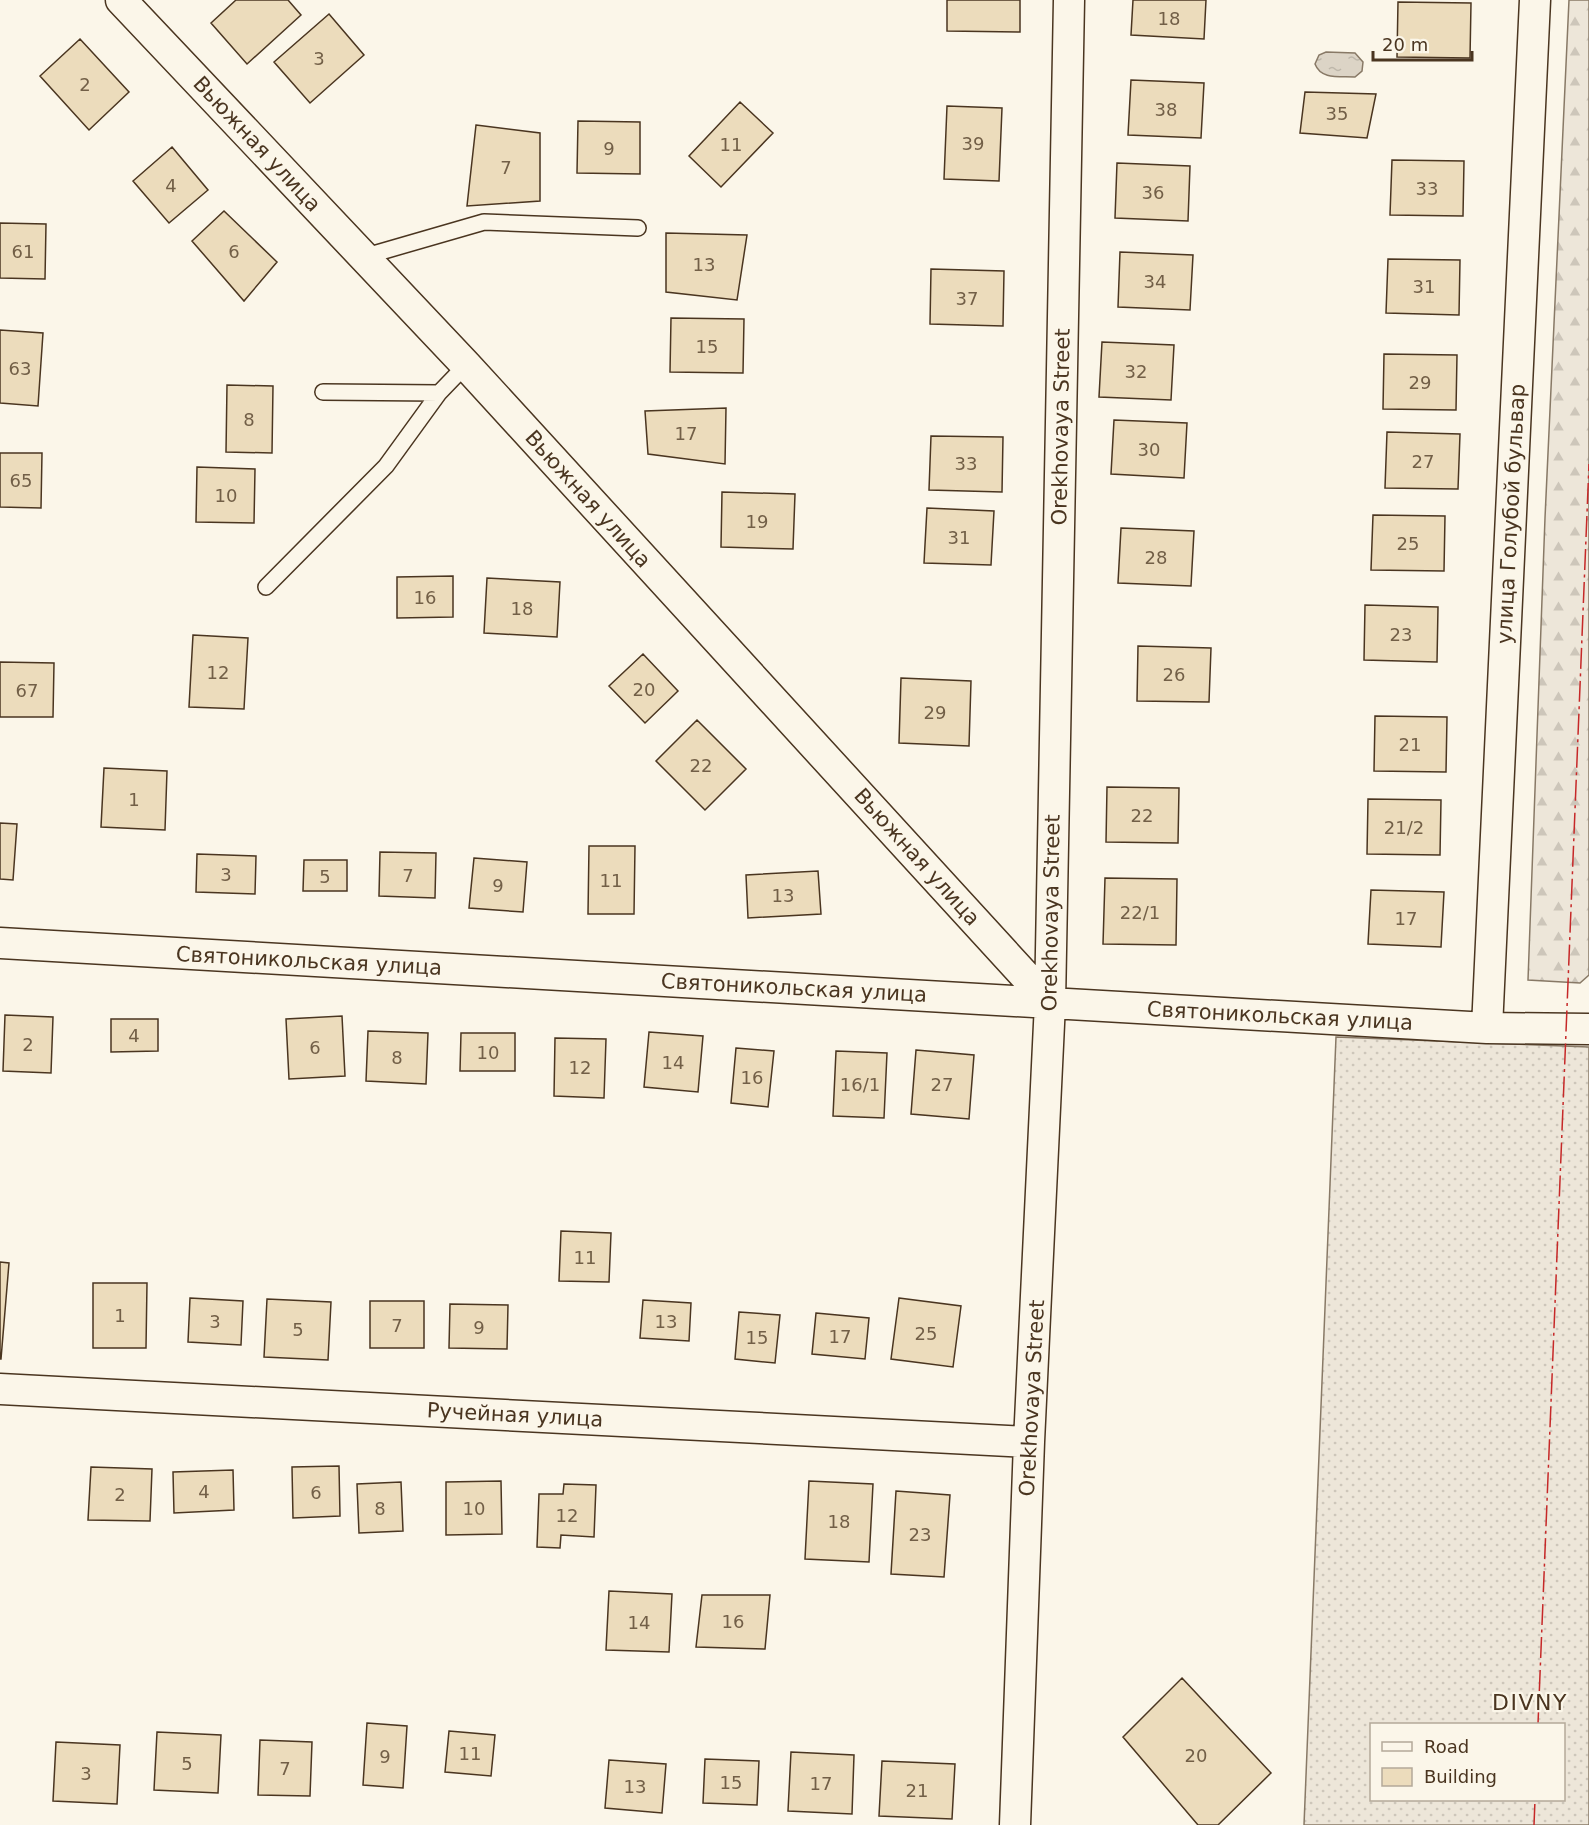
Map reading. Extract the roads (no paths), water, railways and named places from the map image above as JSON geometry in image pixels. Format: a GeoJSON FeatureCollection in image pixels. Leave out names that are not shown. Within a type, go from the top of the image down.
{"type":"FeatureCollection","features":[{"type":"Feature","properties":{"kind":"street","name":"Вьюжная улица"},"geometry":{"type":"LineString","coordinates":[[121,0],[466,365],[1050,1003]]}},
{"type":"Feature","properties":{"kind":"street","name":"Orekhovaya Street"},"geometry":{"type":"LineString","coordinates":[[1016,1825],[1029,1442],[1050,1003],[1069,0]]}},
{"type":"Feature","properties":{"kind":"street","name":"улица Голубой бульвар"},"geometry":{"type":"LineString","coordinates":[[1487,1028],[1535,0]]}},
{"type":"Feature","properties":{"kind":"street","name":"Святоникольская улица"},"geometry":{"type":"LineString","coordinates":[[0,944],[1487,1028],[1589,1029]]}},
{"type":"Feature","properties":{"kind":"street","name":"Ручейная улица"},"geometry":{"type":"LineString","coordinates":[[0,1389],[1029,1442]]}},
{"type":"Feature","properties":{"kind":"lane"},"geometry":{"type":"LineString","coordinates":[[363,256],[484,222],[638,228]]}},
{"type":"Feature","properties":{"kind":"lane"},"geometry":{"type":"LineString","coordinates":[[266,587],[386,466],[439,393],[466,365]]}},
{"type":"Feature","properties":{"kind":"lane"},"geometry":{"type":"LineString","coordinates":[[323,392],[439,393]]}},
{"type":"Feature","properties":{"kind":"water"},"geometry":{"type":"Polygon","coordinates":[[[1326,52],[1355,53],[1363,62],[1362,71],[1355,77],[1322,73],[1315,64],[1319,55],[1326,52]]]}},
{"type":"Feature","properties":{"kind":"district","name":"DIVNY"},"geometry":{"type":"Point","coordinates":[1530,1702]}}]}
